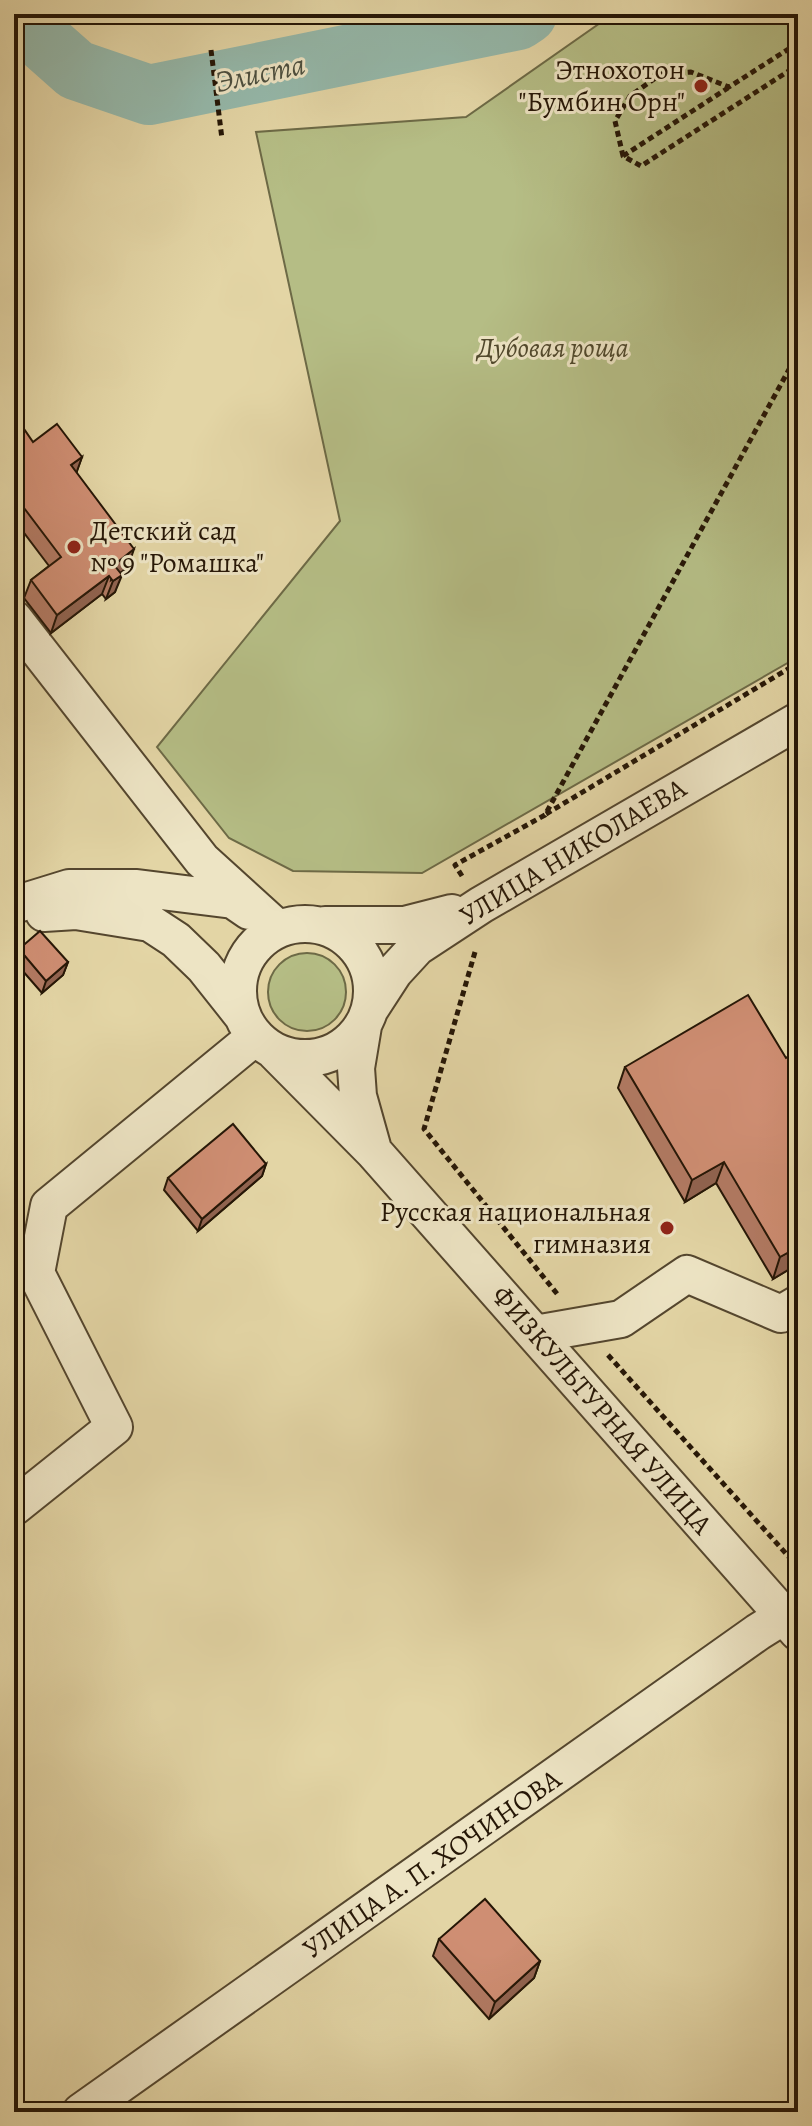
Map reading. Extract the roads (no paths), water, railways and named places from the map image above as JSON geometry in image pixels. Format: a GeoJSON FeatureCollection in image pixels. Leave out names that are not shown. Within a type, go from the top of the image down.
{"type":"FeatureCollection","features":[{"type":"Feature","properties":{"kind":"street"},"geometry":{"type":"LineString","coordinates":[[14,619],[202,860],[278,929]]}},
{"type":"Feature","properties":{"kind":"street","name":"УЛИЦА НИКОЛАЕВА"},"geometry":{"type":"LineString","coordinates":[[366,1018],[394,972],[417,947],[481,905],[798,721]]}},
{"type":"Feature","properties":{"kind":"street"},"geometry":{"type":"LineString","coordinates":[[14,905],[69,888],[137,888],[233,900],[278,929]]}},
{"type":"Feature","properties":{"kind":"street"},"geometry":{"type":"LineString","coordinates":[[366,1018],[350,1042],[333,1053],[314,1058],[294,1058],[257,1035],[238,995],[239,975],[247,956],[261,940],[278,929],[296,924],[405,925],[481,905]]}},
{"type":"Feature","properties":{"kind":"street","name":"ФИЗКУЛЬТУРНАЯ УЛИЦА"},"geometry":{"type":"LineString","coordinates":[[14,915],[76,911],[150,923],[176,940],[204,967],[257,1035],[374,1152],[793,1618]]}},
{"type":"Feature","properties":{"kind":"street","name":"ФИЗКУЛЬТУРНАЯ УЛИЦА"},"geometry":{"type":"LineString","coordinates":[[315,924],[336,931],[354,945],[367,964],[373,986],[356,1068],[358,1096],[374,1152]]}},
{"type":"Feature","properties":{"kind":"street"},"geometry":{"type":"LineString","coordinates":[[14,1507],[114,1427],[36,1273],[49,1206],[257,1035]]}},
{"type":"Feature","properties":{"kind":"street"},"geometry":{"type":"LineString","coordinates":[[535,1334],[621,1319],[687,1274],[781,1314],[798,1304]]}},
{"type":"Feature","properties":{"kind":"street","name":"УЛИЦА А. П. ХОЧИНОВА"},"geometry":{"type":"LineString","coordinates":[[81,2112],[793,1618]]}},
{"type":"Feature","properties":{"kind":"waterway","name":"Элиста"},"geometry":{"type":"LineString","coordinates":[[14,15],[76,70],[149,95],[518,20],[527,14]]}},
{"type":"Feature","properties":{"kind":"place","name":"Этнохотон \"Бумбин Орн\""},"geometry":{"type":"Point","coordinates":[701,86]}},
{"type":"Feature","properties":{"kind":"place","name":"Детский сад № 9 \"Ромашка\""},"geometry":{"type":"Point","coordinates":[74,547]}},
{"type":"Feature","properties":{"kind":"place","name":"Русская национальная гимназия"},"geometry":{"type":"Point","coordinates":[667,1228]}},
{"type":"Feature","properties":{"kind":"park label","name":"Дубовая роща"},"geometry":{"type":"Point","coordinates":[553,348]}}]}
